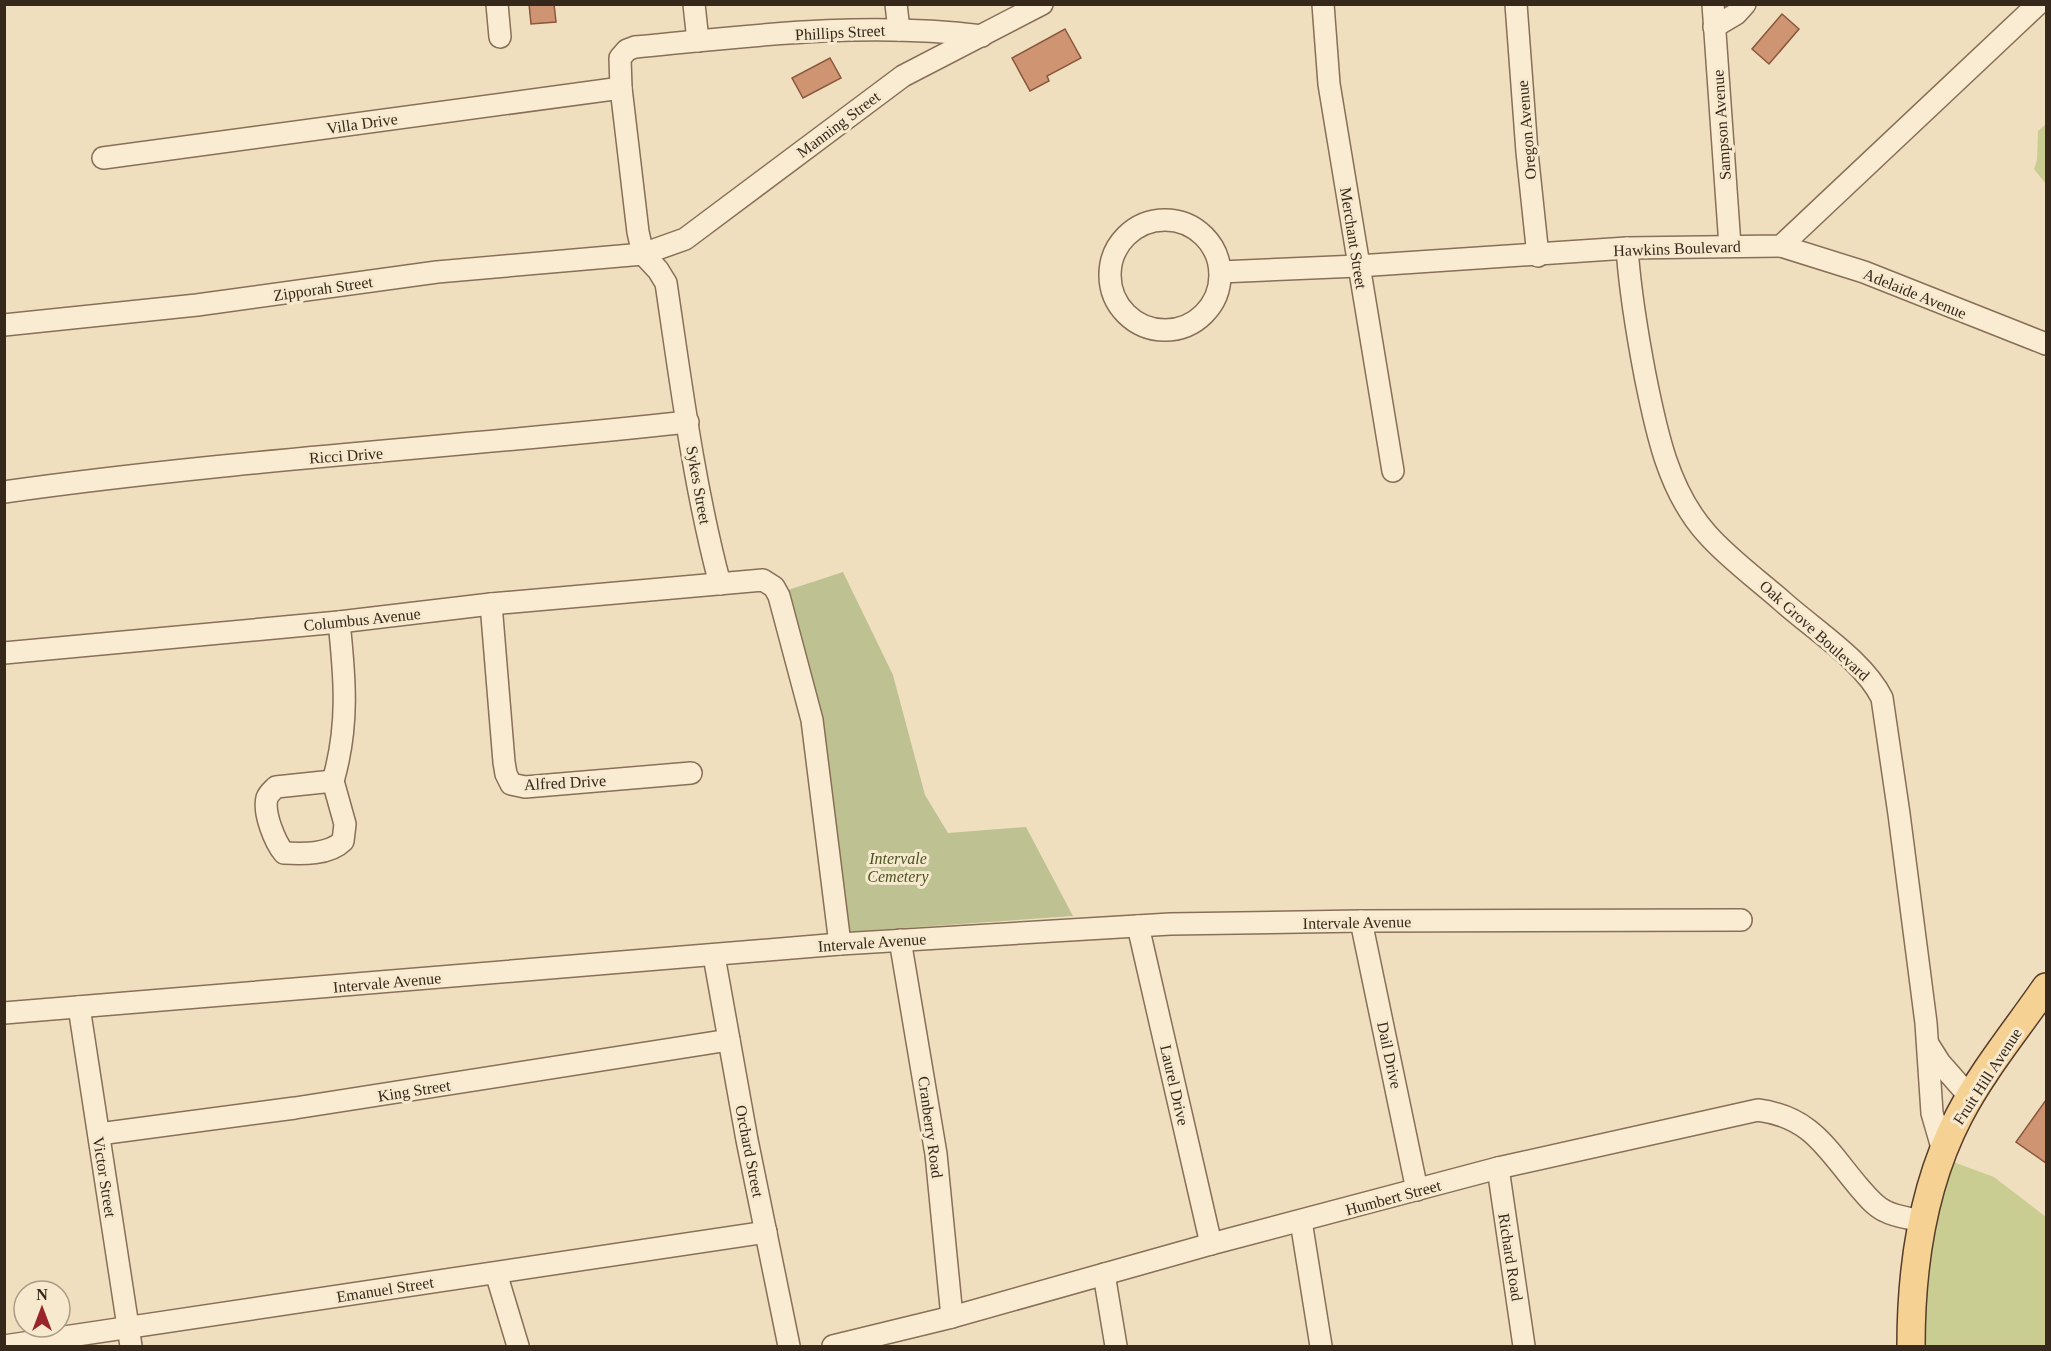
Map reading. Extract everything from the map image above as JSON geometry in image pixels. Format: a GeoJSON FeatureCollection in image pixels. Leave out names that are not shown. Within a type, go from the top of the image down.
{"type":"FeatureCollection","features":[{"type":"Feature","properties":{"kind":"main road","name":"Fruit Hill Avenue"},"geometry":{"type":"LineString","coordinates":[[1911,1347],[1921,1221],[1944,1151],[1958,1117],[1970,1097],[2046,987]]}},
{"type":"Feature","properties":{"kind":"street"},"geometry":{"type":"LineString","coordinates":[[497,4],[500,37]]}},
{"type":"Feature","properties":{"kind":"street"},"geometry":{"type":"LineString","coordinates":[[694,4],[698,41]]}},
{"type":"Feature","properties":{"kind":"street"},"geometry":{"type":"LineString","coordinates":[[896,4],[899,30]]}},
{"type":"Feature","properties":{"kind":"street","name":"Manning Street"},"geometry":{"type":"LineString","coordinates":[[643,254],[685,238],[903,75],[1042,4]]}},
{"type":"Feature","properties":{"kind":"street","name":"Merchant Street"},"geometry":{"type":"LineString","coordinates":[[1323,4],[1329,84],[1393,471]]}},
{"type":"Feature","properties":{"kind":"street","name":"Oregon Avenue"},"geometry":{"type":"LineString","coordinates":[[1516,4],[1538,256]]}},
{"type":"Feature","properties":{"kind":"street","name":"Sampson Avenue"},"geometry":{"type":"LineString","coordinates":[[1713,4],[1730,246]]}},
{"type":"Feature","properties":{"kind":"street"},"geometry":{"type":"LineString","coordinates":[[1714,27],[1736,14],[1744,4]]}},
{"type":"Feature","properties":{"kind":"street"},"geometry":{"type":"LineString","coordinates":[[1781,246],[2038,4]]}},
{"type":"Feature","properties":{"kind":"street","name":"Phillips Street"},"geometry":{"type":"LineString","coordinates":[[698,41],[859,29],[939,31],[981,36]]}},
{"type":"Feature","properties":{"kind":"street","name":"Sykes Street"},"geometry":{"type":"LineString","coordinates":[[698,41],[627,50],[620,58],[621,88],[638,232],[643,254],[658,270],[666,284],[710,547],[720,584]]}},
{"type":"Feature","properties":{"kind":"street","name":"Villa Drive"},"geometry":{"type":"LineString","coordinates":[[103,158],[621,88]]}},
{"type":"Feature","properties":{"kind":"street"},"geometry":{"type":"LineString","coordinates":[[1162,221],[1190,226],[1202,234],[1211,245],[1220,272],[1215,300],[1207,312],[1189,324],[1169,330],[1141,325],[1129,317],[1119,306],[1110,279],[1111,265],[1124,239],[1135,230],[1162,221]]}},
{"type":"Feature","properties":{"kind":"street","name":"Hawkins Boulevard"},"geometry":{"type":"LineString","coordinates":[[1220,272],[1538,256],[1627,249],[1781,246]]}},
{"type":"Feature","properties":{"kind":"street","name":"Adelaide Avenue"},"geometry":{"type":"LineString","coordinates":[[1781,246],[1864,272],[2046,344]]}},
{"type":"Feature","properties":{"kind":"street","name":"Oak Grove Boulevard"},"geometry":{"type":"LineString","coordinates":[[1627,249],[1638,342],[1656,432],[1671,475],[1687,506],[1706,534],[1862,668],[1875,683],[1882,698],[1928,1043],[1932,1113],[1944,1151]]}},
{"type":"Feature","properties":{"kind":"street","name":"Zipporah Street"},"geometry":{"type":"LineString","coordinates":[[4,325],[197,305],[437,272],[643,254]]}},
{"type":"Feature","properties":{"kind":"street","name":"Ricci Drive"},"geometry":{"type":"LineString","coordinates":[[4,492],[231,464],[404,451],[688,422]]}},
{"type":"Feature","properties":{"kind":"street"},"geometry":{"type":"LineString","coordinates":[[720,584],[763,580],[774,587],[779,596],[812,720],[840,944]]}},
{"type":"Feature","properties":{"kind":"street","name":"Columbus Avenue"},"geometry":{"type":"LineString","coordinates":[[4,653],[339,622],[491,604],[720,584]]}},
{"type":"Feature","properties":{"kind":"street","name":"Alfred Drive"},"geometry":{"type":"LineString","coordinates":[[491,604],[504,762],[511,784],[525,787],[691,773]]}},
{"type":"Feature","properties":{"kind":"street"},"geometry":{"type":"LineString","coordinates":[[333,781],[340,757],[346,700],[339,622]]}},
{"type":"Feature","properties":{"kind":"street","name":"Intervale Avenue"},"geometry":{"type":"LineString","coordinates":[[4,1013],[840,944],[1138,926],[1361,921],[1741,920]]}},
{"type":"Feature","properties":{"kind":"street","name":"Dail Drive"},"geometry":{"type":"LineString","coordinates":[[1361,921],[1417,1190]]}},
{"type":"Feature","properties":{"kind":"street","name":"Laurel Drive"},"geometry":{"type":"LineString","coordinates":[[1138,926],[1211,1244]]}},
{"type":"Feature","properties":{"kind":"street","name":"Cranberry Road"},"geometry":{"type":"LineString","coordinates":[[900,940],[936,1154],[952,1317]]}},
{"type":"Feature","properties":{"kind":"street","name":"Orchard Street"},"geometry":{"type":"LineString","coordinates":[[714,956],[789,1347]]}},
{"type":"Feature","properties":{"kind":"street","name":"Victor Street"},"geometry":{"type":"LineString","coordinates":[[79,1007],[130,1338]]}},
{"type":"Feature","properties":{"kind":"street","name":"King Street"},"geometry":{"type":"LineString","coordinates":[[99,1134],[295,1108],[729,1040]]}},
{"type":"Feature","properties":{"kind":"street","name":"Oak Grove Boulevard"},"geometry":{"type":"LineString","coordinates":[[1928,1043],[1940,1063],[1970,1097]]}},
{"type":"Feature","properties":{"kind":"street","name":"Humbert Street"},"geometry":{"type":"LineString","coordinates":[[833,1347],[952,1317],[1211,1244],[1497,1168],[1758,1110],[1802,1124],[1814,1134],[1871,1201],[1884,1211],[1921,1221]]}},
{"type":"Feature","properties":{"kind":"street","name":"Richard Road"},"geometry":{"type":"LineString","coordinates":[[1497,1168],[1524,1347]]}},
{"type":"Feature","properties":{"kind":"street"},"geometry":{"type":"LineString","coordinates":[[1301,1221],[1320,1347]]}},
{"type":"Feature","properties":{"kind":"street","name":"Emanuel Street"},"geometry":{"type":"LineString","coordinates":[[4,1346],[130,1338],[496,1272],[766,1232]]}},
{"type":"Feature","properties":{"kind":"street"},"geometry":{"type":"LineString","coordinates":[[496,1272],[518,1347]]}},
{"type":"Feature","properties":{"kind":"street"},"geometry":{"type":"LineString","coordinates":[[1104,1274],[1116,1347]]}},
{"type":"Feature","properties":{"kind":"green space"},"geometry":{"type":"Polygon","coordinates":[[[2046,124],[2046,184],[2034,169],[2037,160],[2038,131],[2046,124]]]}},
{"type":"Feature","properties":{"kind":"green space","name":"Intervale Cemetery"},"geometry":{"type":"Polygon","coordinates":[[[843,572],[893,675],[925,795],[948,833],[1026,827],[1073,916],[846,932],[828,800],[829,768],[822,726],[785,591],[843,572]]]}},
{"type":"Feature","properties":{"kind":"green space"},"geometry":{"type":"Polygon","coordinates":[[[1948,1160],[1994,1177],[2046,1217],[2046,1346],[1913,1346],[1914,1313],[1948,1160]]]}},
{"type":"Feature","properties":{"kind":"building"},"geometry":{"type":"Polygon","coordinates":[[[529,4],[554,4],[556,22],[531,24],[529,4]]]}},
{"type":"Feature","properties":{"kind":"building"},"geometry":{"type":"Polygon","coordinates":[[[1782,14],[1799,29],[1769,64],[1752,49],[1782,14]]]}},
{"type":"Feature","properties":{"kind":"building"},"geometry":{"type":"Polygon","coordinates":[[[1065,29],[1081,58],[1047,76],[1049,81],[1030,91],[1012,58],[1065,29]]]}},
{"type":"Feature","properties":{"kind":"building"},"geometry":{"type":"Polygon","coordinates":[[[830,58],[841,78],[803,98],[792,78],[830,58]]]}},
{"type":"Feature","properties":{"kind":"building"},"geometry":{"type":"Polygon","coordinates":[[[2046,1100],[2046,1163],[2016,1142],[2046,1100]]]}}]}
